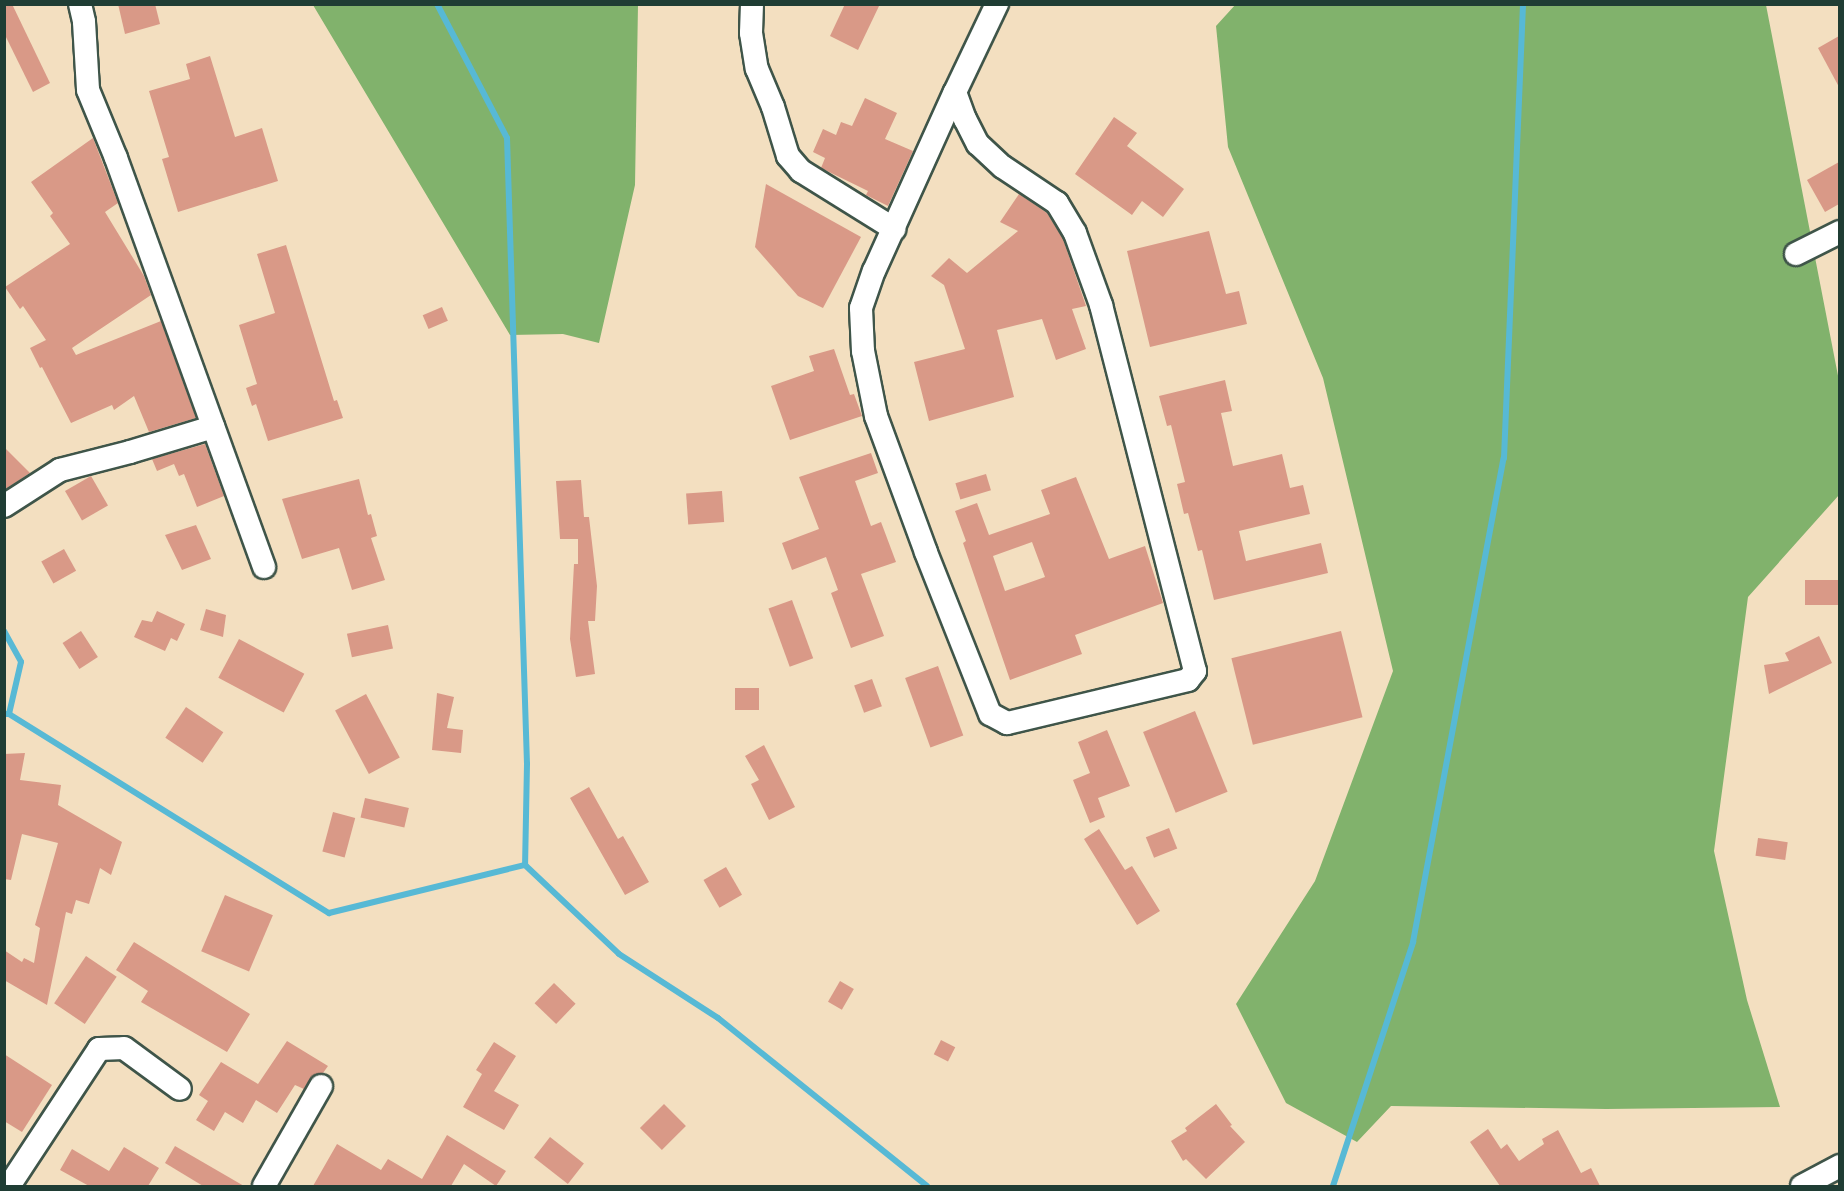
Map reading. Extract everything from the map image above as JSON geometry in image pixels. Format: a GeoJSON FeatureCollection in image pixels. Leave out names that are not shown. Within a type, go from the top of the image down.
{"type":"FeatureCollection","features":[{"type":"Feature","properties":{"kind":"street"},"geometry":{"type":"LineString","coordinates":[[80,4],[84,22],[88,90],[116,158],[264,567]]}},
{"type":"Feature","properties":{"kind":"street"},"geometry":{"type":"LineString","coordinates":[[752,4],[751,33],[757,69],[773,107],[788,156],[801,171],[894,229]]}},
{"type":"Feature","properties":{"kind":"street"},"geometry":{"type":"LineString","coordinates":[[955,92],[964,119],[978,144],[1003,167],[1057,204],[1075,232],[1101,305],[1195,670],[1188,680],[1007,723],[990,714],[926,552],[876,416],[863,351],[861,308],[955,92],[997,4]]}},
{"type":"Feature","properties":{"kind":"street"},"geometry":{"type":"LineString","coordinates":[[1796,254],[1839,232]]}},
{"type":"Feature","properties":{"kind":"street"},"geometry":{"type":"LineString","coordinates":[[4,506],[60,470],[130,452],[213,426]]}},
{"type":"Feature","properties":{"kind":"street"},"geometry":{"type":"LineString","coordinates":[[9,1186],[99,1048],[124,1048],[180,1089]]}},
{"type":"Feature","properties":{"kind":"street"},"geometry":{"type":"LineString","coordinates":[[264,1186],[321,1086]]}},
{"type":"Feature","properties":{"kind":"street"},"geometry":{"type":"LineString","coordinates":[[1802,1186],[1839,1166]]}},
{"type":"Feature","properties":{"kind":"green space"},"geometry":{"type":"Polygon","coordinates":[[[1236,4],[1766,5],[1840,386],[1839,495],[1748,597],[1714,851],[1747,1000],[1780,1107],[1606,1109],[1391,1106],[1357,1142],[1286,1103],[1236,1004],[1315,881],[1393,671],[1323,378],[1228,147],[1216,26],[1236,4]]]}},
{"type":"Feature","properties":{"kind":"green space"},"geometry":{"type":"Polygon","coordinates":[[[313,5],[638,5],[635,185],[599,343],[563,334],[510,335],[313,5]]]}},
{"type":"Feature","properties":{"kind":"building"},"geometry":{"type":"Polygon","coordinates":[[[4,4],[12,4],[50,83],[33,92],[4,33],[4,4]]]}},
{"type":"Feature","properties":{"kind":"building"},"geometry":{"type":"Polygon","coordinates":[[[118,4],[155,4],[160,24],[125,34],[118,4]]]}},
{"type":"Feature","properties":{"kind":"building"},"geometry":{"type":"Polygon","coordinates":[[[845,4],[880,4],[858,50],[830,36],[845,4]]]}},
{"type":"Feature","properties":{"kind":"building"},"geometry":{"type":"Polygon","coordinates":[[[1839,36],[1839,87],[1818,48],[1839,36]]]}},
{"type":"Feature","properties":{"kind":"building"},"geometry":{"type":"Polygon","coordinates":[[[210,56],[235,137],[262,128],[278,181],[178,212],[162,159],[169,157],[149,91],[190,79],[186,64],[210,56]]]}},
{"type":"Feature","properties":{"kind":"building"},"geometry":{"type":"Polygon","coordinates":[[[865,98],[897,113],[885,139],[913,151],[888,206],[866,195],[868,191],[821,168],[825,158],[813,152],[823,129],[836,135],[841,122],[852,126],[865,98]]]}},
{"type":"Feature","properties":{"kind":"building"},"geometry":{"type":"Polygon","coordinates":[[[1114,117],[1137,133],[1127,146],[1184,189],[1163,217],[1142,201],[1132,215],[1075,174],[1114,117]]]}},
{"type":"Feature","properties":{"kind":"building"},"geometry":{"type":"Polygon","coordinates":[[[93,138],[118,203],[105,212],[144,276],[151,295],[72,348],[76,355],[161,321],[196,418],[149,432],[134,396],[114,410],[112,405],[71,423],[30,348],[46,340],[23,306],[20,309],[5,287],[70,244],[50,216],[53,213],[31,182],[93,138]]]}},
{"type":"Feature","properties":{"kind":"building"},"geometry":{"type":"Polygon","coordinates":[[[1839,162],[1839,204],[1825,212],[1807,180],[1839,162]]]}},
{"type":"Feature","properties":{"kind":"building"},"geometry":{"type":"Polygon","coordinates":[[[766,184],[861,237],[823,308],[798,296],[755,247],[766,184]]]}},
{"type":"Feature","properties":{"kind":"building"},"geometry":{"type":"Polygon","coordinates":[[[1019,194],[1047,213],[1063,239],[1086,306],[1072,309],[1086,349],[1056,360],[1042,319],[997,330],[1014,397],[929,421],[914,362],[965,349],[944,285],[931,276],[949,258],[967,273],[1018,231],[1000,222],[1019,194]]]}},
{"type":"Feature","properties":{"kind":"building"},"geometry":{"type":"Polygon","coordinates":[[[1209,231],[1226,294],[1239,291],[1247,324],[1150,347],[1127,251],[1209,231]]]}},
{"type":"Feature","properties":{"kind":"building"},"geometry":{"type":"Polygon","coordinates":[[[286,245],[334,401],[337,400],[343,418],[268,441],[256,404],[252,406],[246,388],[257,384],[239,325],[275,313],[257,254],[286,245]]]}},
{"type":"Feature","properties":{"kind":"building"},"geometry":{"type":"Polygon","coordinates":[[[442,307],[448,321],[429,329],[423,315],[442,307]]]}},
{"type":"Feature","properties":{"kind":"building"},"geometry":{"type":"Polygon","coordinates":[[[834,349],[850,395],[854,394],[862,416],[790,440],[771,386],[814,371],[809,356],[834,349]]]}},
{"type":"Feature","properties":{"kind":"building"},"geometry":{"type":"Polygon","coordinates":[[[1225,380],[1232,411],[1221,413],[1233,466],[1282,454],[1290,488],[1303,485],[1310,514],[1239,531],[1246,561],[1321,543],[1328,573],[1214,600],[1202,550],[1198,551],[1188,513],[1184,514],[1177,484],[1185,482],[1171,425],[1167,426],[1159,396],[1225,380]]]}},
{"type":"Feature","properties":{"kind":"building"},"geometry":{"type":"Polygon","coordinates":[[[205,444],[224,496],[197,507],[184,474],[179,476],[174,464],[157,471],[152,459],[205,444]]]}},
{"type":"Feature","properties":{"kind":"building"},"geometry":{"type":"Polygon","coordinates":[[[4,447],[30,473],[4,490],[4,447]]]}},
{"type":"Feature","properties":{"kind":"building"},"geometry":{"type":"Polygon","coordinates":[[[871,453],[878,473],[855,481],[871,526],[881,522],[896,562],[861,574],[884,636],[851,648],[831,593],[838,590],[826,557],[792,570],[782,543],[819,529],[799,477],[871,453]]]}},
{"type":"Feature","properties":{"kind":"building"},"geometry":{"type":"Polygon","coordinates":[[[986,474],[991,490],[960,500],[955,483],[986,474]]]}},
{"type":"Feature","properties":{"kind":"building"},"geometry":{"type":"Polygon","coordinates":[[[91,476],[108,505],[82,520],[65,491],[91,476]]]}},
{"type":"Feature","properties":{"kind":"building"},"geometry":{"type":"Polygon","coordinates":[[[1076,477],[1109,559],[1145,546],[1163,603],[1075,635],[1082,654],[1010,680],[963,543],[966,541],[955,511],[977,503],[989,535],[1050,514],[1041,490],[1076,477]],[[1032,542],[993,556],[1005,591],[1045,577],[1032,542]]]}},
{"type":"Feature","properties":{"kind":"building"},"geometry":{"type":"Polygon","coordinates":[[[359,479],[368,515],[371,514],[377,536],[371,538],[385,580],[352,590],[339,548],[302,559],[282,499],[359,479]]]}},
{"type":"Feature","properties":{"kind":"building"},"geometry":{"type":"Polygon","coordinates":[[[581,480],[584,517],[589,517],[597,586],[595,621],[588,621],[595,674],[576,677],[570,639],[574,564],[578,564],[578,539],[560,539],[556,481],[581,480]]]}},
{"type":"Feature","properties":{"kind":"building"},"geometry":{"type":"Polygon","coordinates":[[[722,491],[724,522],[688,524],[686,494],[722,491]]]}},
{"type":"Feature","properties":{"kind":"building"},"geometry":{"type":"Polygon","coordinates":[[[196,525],[211,559],[182,570],[165,535],[196,525]]]}},
{"type":"Feature","properties":{"kind":"building"},"geometry":{"type":"Polygon","coordinates":[[[64,549],[76,571],[53,583],[41,562],[64,549]]]}},
{"type":"Feature","properties":{"kind":"building"},"geometry":{"type":"Polygon","coordinates":[[[1805,580],[1839,580],[1839,605],[1805,605],[1805,580]]]}},
{"type":"Feature","properties":{"kind":"building"},"geometry":{"type":"Polygon","coordinates":[[[792,600],[813,658],[790,667],[769,609],[792,600]]]}},
{"type":"Feature","properties":{"kind":"building"},"geometry":{"type":"Polygon","coordinates":[[[206,609],[226,615],[223,637],[200,630],[206,609]]]}},
{"type":"Feature","properties":{"kind":"building"},"geometry":{"type":"Polygon","coordinates":[[[157,611],[185,624],[177,641],[171,638],[165,651],[134,637],[142,620],[152,622],[157,611]]]}},
{"type":"Feature","properties":{"kind":"building"},"geometry":{"type":"Polygon","coordinates":[[[388,625],[393,648],[352,657],[347,634],[388,625]]]}},
{"type":"Feature","properties":{"kind":"building"},"geometry":{"type":"Polygon","coordinates":[[[81,631],[98,657],[79,669],[63,643],[81,631]]]}},
{"type":"Feature","properties":{"kind":"building"},"geometry":{"type":"Polygon","coordinates":[[[1341,631],[1363,717],[1253,745],[1231,658],[1341,631]]]}},
{"type":"Feature","properties":{"kind":"building"},"geometry":{"type":"Polygon","coordinates":[[[1819,636],[1832,663],[1769,694],[1764,665],[1789,661],[1785,653],[1819,636]]]}},
{"type":"Feature","properties":{"kind":"building"},"geometry":{"type":"Polygon","coordinates":[[[239,639],[304,674],[284,713],[218,678],[239,639]]]}},
{"type":"Feature","properties":{"kind":"building"},"geometry":{"type":"Polygon","coordinates":[[[938,666],[963,736],[930,748],[905,678],[938,666]]]}},
{"type":"Feature","properties":{"kind":"building"},"geometry":{"type":"Polygon","coordinates":[[[872,679],[882,706],[864,713],[854,685],[872,679]]]}},
{"type":"Feature","properties":{"kind":"building"},"geometry":{"type":"Polygon","coordinates":[[[735,688],[759,688],[759,710],[735,710],[735,688]]]}},
{"type":"Feature","properties":{"kind":"building"},"geometry":{"type":"Polygon","coordinates":[[[437,693],[454,697],[447,728],[463,730],[461,753],[432,750],[437,693]]]}},
{"type":"Feature","properties":{"kind":"building"},"geometry":{"type":"Polygon","coordinates":[[[366,694],[400,758],[369,774],[335,710],[366,694]]]}},
{"type":"Feature","properties":{"kind":"building"},"geometry":{"type":"Polygon","coordinates":[[[186,707],[223,732],[203,763],[165,738],[186,707]]]}},
{"type":"Feature","properties":{"kind":"building"},"geometry":{"type":"Polygon","coordinates":[[[1195,711],[1228,792],[1176,813],[1143,732],[1195,711]]]}},
{"type":"Feature","properties":{"kind":"building"},"geometry":{"type":"Polygon","coordinates":[[[1107,730],[1130,786],[1098,798],[1105,817],[1090,823],[1073,780],[1090,773],[1078,742],[1107,730]]]}},
{"type":"Feature","properties":{"kind":"building"},"geometry":{"type":"Polygon","coordinates":[[[764,745],[795,807],[769,820],[751,784],[759,780],[745,756],[764,745]]]}},
{"type":"Feature","properties":{"kind":"building"},"geometry":{"type":"Polygon","coordinates":[[[25,753],[20,780],[61,785],[58,805],[122,842],[111,875],[100,868],[89,904],[76,900],[72,914],[66,912],[47,1005],[4,980],[4,950],[22,962],[24,958],[34,963],[40,928],[35,925],[58,843],[22,834],[11,880],[4,879],[4,754],[25,753]]]}},
{"type":"Feature","properties":{"kind":"building"},"geometry":{"type":"Polygon","coordinates":[[[589,787],[618,839],[623,836],[649,882],[625,895],[570,798],[589,787]]]}},
{"type":"Feature","properties":{"kind":"building"},"geometry":{"type":"Polygon","coordinates":[[[365,798],[409,808],[404,828],[361,817],[365,798]]]}},
{"type":"Feature","properties":{"kind":"building"},"geometry":{"type":"Polygon","coordinates":[[[333,812],[355,818],[345,858],[322,852],[333,812]]]}},
{"type":"Feature","properties":{"kind":"building"},"geometry":{"type":"Polygon","coordinates":[[[1169,828],[1177,848],[1154,858],[1146,837],[1169,828]]]}},
{"type":"Feature","properties":{"kind":"building"},"geometry":{"type":"Polygon","coordinates":[[[1099,829],[1125,870],[1132,866],[1160,911],[1137,925],[1084,839],[1099,829]]]}},
{"type":"Feature","properties":{"kind":"building"},"geometry":{"type":"Polygon","coordinates":[[[1758,838],[1788,842],[1785,860],[1755,856],[1758,838]]]}},
{"type":"Feature","properties":{"kind":"building"},"geometry":{"type":"Polygon","coordinates":[[[726,867],[742,895],[719,908],[703,880],[726,867]]]}},
{"type":"Feature","properties":{"kind":"building"},"geometry":{"type":"Polygon","coordinates":[[[225,895],[273,915],[249,971],[201,951],[225,895]]]}},
{"type":"Feature","properties":{"kind":"building"},"geometry":{"type":"Polygon","coordinates":[[[134,942],[250,1014],[227,1052],[141,1002],[148,991],[116,970],[134,942]]]}},
{"type":"Feature","properties":{"kind":"building"},"geometry":{"type":"Polygon","coordinates":[[[86,956],[117,977],[85,1024],[54,1003],[86,956]]]}},
{"type":"Feature","properties":{"kind":"building"},"geometry":{"type":"Polygon","coordinates":[[[840,981],[854,989],[842,1010],[828,1002],[840,981]]]}},
{"type":"Feature","properties":{"kind":"building"},"geometry":{"type":"Polygon","coordinates":[[[554,983],[576,1004],[556,1024],[535,1003],[554,983]]]}},
{"type":"Feature","properties":{"kind":"building"},"geometry":{"type":"Polygon","coordinates":[[[941,1040],[955,1047],[948,1062],[934,1054],[941,1040]]]}},
{"type":"Feature","properties":{"kind":"building"},"geometry":{"type":"Polygon","coordinates":[[[287,1041],[328,1066],[323,1073],[314,1075],[304,1089],[295,1085],[277,1113],[256,1100],[243,1123],[225,1112],[214,1131],[196,1120],[208,1101],[199,1095],[221,1062],[258,1084],[287,1041]]]}},
{"type":"Feature","properties":{"kind":"building"},"geometry":{"type":"Polygon","coordinates":[[[494,1042],[516,1056],[494,1091],[519,1105],[504,1130],[463,1107],[482,1074],[476,1070],[494,1042]]]}},
{"type":"Feature","properties":{"kind":"building"},"geometry":{"type":"Polygon","coordinates":[[[4,1054],[52,1085],[22,1132],[4,1121],[4,1054]]]}},
{"type":"Feature","properties":{"kind":"building"},"geometry":{"type":"Polygon","coordinates":[[[664,1104],[686,1126],[662,1150],[640,1128],[664,1104]]]}},
{"type":"Feature","properties":{"kind":"building"},"geometry":{"type":"Polygon","coordinates":[[[1216,1104],[1232,1125],[1230,1126],[1245,1142],[1206,1179],[1186,1159],[1183,1161],[1171,1141],[1187,1131],[1185,1128],[1216,1104]]]}},
{"type":"Feature","properties":{"kind":"building"},"geometry":{"type":"Polygon","coordinates":[[[1488,1129],[1501,1149],[1507,1144],[1519,1161],[1544,1144],[1542,1139],[1558,1130],[1581,1173],[1591,1168],[1600,1186],[1500,1186],[1470,1142],[1488,1129]]]}},
{"type":"Feature","properties":{"kind":"building"},"geometry":{"type":"Polygon","coordinates":[[[447,1135],[506,1171],[496,1186],[464,1164],[451,1186],[313,1186],[337,1144],[381,1170],[388,1159],[422,1179],[447,1135]]]}},
{"type":"Feature","properties":{"kind":"building"},"geometry":{"type":"Polygon","coordinates":[[[550,1137],[584,1163],[568,1184],[534,1157],[550,1137]]]}},
{"type":"Feature","properties":{"kind":"building"},"geometry":{"type":"Polygon","coordinates":[[[175,1146],[244,1186],[203,1186],[165,1163],[175,1146]]]}},
{"type":"Feature","properties":{"kind":"building"},"geometry":{"type":"Polygon","coordinates":[[[124,1147],[159,1168],[148,1186],[89,1186],[60,1170],[72,1149],[109,1171],[124,1147]]]}},
{"type":"Feature","properties":{"kind":"waterway"},"geometry":{"type":"LineString","coordinates":[[437,4],[507,138],[527,764],[525,865]]}},
{"type":"Feature","properties":{"kind":"waterway"},"geometry":{"type":"LineString","coordinates":[[1333,1186],[1413,942],[1504,458],[1523,4]]}},
{"type":"Feature","properties":{"kind":"waterway"},"geometry":{"type":"LineString","coordinates":[[4,631],[21,662],[9,714]]}},
{"type":"Feature","properties":{"kind":"waterway"},"geometry":{"type":"LineString","coordinates":[[4,714],[9,714],[329,913],[525,865],[619,954],[718,1018],[927,1186]]}}]}
